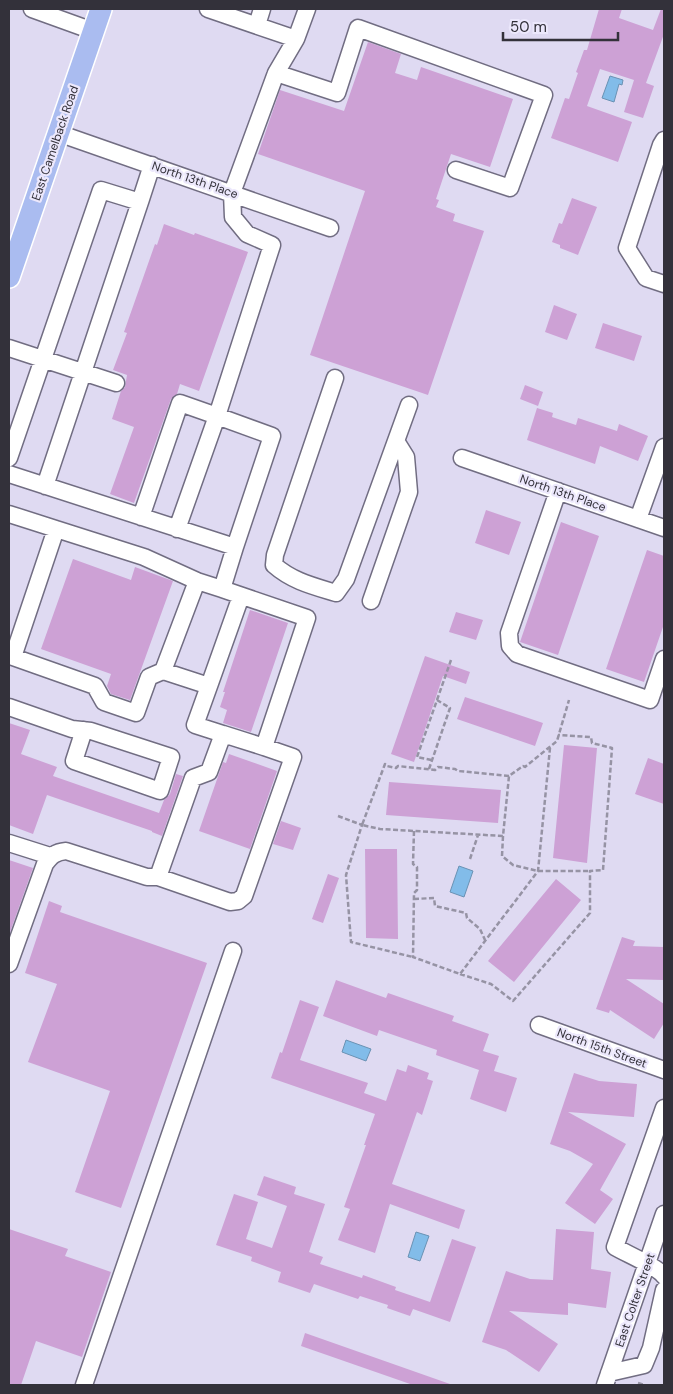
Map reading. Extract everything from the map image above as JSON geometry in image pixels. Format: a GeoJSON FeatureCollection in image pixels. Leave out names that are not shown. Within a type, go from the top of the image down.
{"type":"FeatureCollection","features":[{"type":"Feature","properties":{"kind":"main road","name":"East Camelback Road"},"geometry":{"type":"LineString","coordinates":[[9,277],[101,9]]}},
{"type":"Feature","properties":{"kind":"street"},"geometry":{"type":"LineString","coordinates":[[32,9],[93,31]]}},
{"type":"Feature","properties":{"kind":"street"},"geometry":{"type":"LineString","coordinates":[[208,9],[296,39]]}},
{"type":"Feature","properties":{"kind":"street"},"geometry":{"type":"LineString","coordinates":[[257,25],[262,9]]}},
{"type":"Feature","properties":{"kind":"street"},"geometry":{"type":"LineString","coordinates":[[177,529],[217,416],[272,245],[247,234],[233,217],[232,192],[276,73],[296,39],[307,9]]}},
{"type":"Feature","properties":{"kind":"street"},"geometry":{"type":"LineString","coordinates":[[276,73],[337,93],[358,28],[544,95],[510,188],[456,170]]}},
{"type":"Feature","properties":{"kind":"street","name":"North 13th Place"},"geometry":{"type":"LineString","coordinates":[[58,133],[232,192],[330,228]]}},
{"type":"Feature","properties":{"kind":"street"},"geometry":{"type":"LineString","coordinates":[[664,140],[627,248],[646,278],[664,284]]}},
{"type":"Feature","properties":{"kind":"street"},"geometry":{"type":"LineString","coordinates":[[45,486],[152,165]]}},
{"type":"Feature","properties":{"kind":"street"},"geometry":{"type":"LineString","coordinates":[[9,458],[102,190],[140,202]]}},
{"type":"Feature","properties":{"kind":"street"},"geometry":{"type":"LineString","coordinates":[[9,348],[116,383]]}},
{"type":"Feature","properties":{"kind":"street"},"geometry":{"type":"LineString","coordinates":[[335,378],[275,555],[274,565],[300,582],[336,593],[346,579],[409,405]]}},
{"type":"Feature","properties":{"kind":"street"},"geometry":{"type":"LineString","coordinates":[[141,517],[180,403],[272,436],[222,589]]}},
{"type":"Feature","properties":{"kind":"street"},"geometry":{"type":"LineString","coordinates":[[371,602],[409,492],[406,457],[396,441]]}},
{"type":"Feature","properties":{"kind":"street"},"geometry":{"type":"LineString","coordinates":[[638,519],[664,447]]}},
{"type":"Feature","properties":{"kind":"street","name":"North 13th Place"},"geometry":{"type":"LineString","coordinates":[[462,458],[664,528]]}},
{"type":"Feature","properties":{"kind":"street"},"geometry":{"type":"LineString","coordinates":[[9,474],[235,547]]}},
{"type":"Feature","properties":{"kind":"street"},"geometry":{"type":"LineString","coordinates":[[558,491],[509,633],[510,646],[517,654],[657,702],[664,659]]}},
{"type":"Feature","properties":{"kind":"street"},"geometry":{"type":"LineString","coordinates":[[9,514],[144,557],[196,581],[307,618],[264,747]]}},
{"type":"Feature","properties":{"kind":"street"},"geometry":{"type":"LineString","coordinates":[[56,529],[11,656],[95,686],[104,702],[136,713],[149,677],[163,671],[209,686]]}},
{"type":"Feature","properties":{"kind":"street"},"geometry":{"type":"LineString","coordinates":[[163,671],[196,581]]}},
{"type":"Feature","properties":{"kind":"street"},"geometry":{"type":"LineString","coordinates":[[9,964],[45,864],[50,856],[58,852],[66,851],[147,877],[158,877],[230,902],[238,901],[244,896],[293,757],[195,725],[241,596]]}},
{"type":"Feature","properties":{"kind":"street"},"geometry":{"type":"LineString","coordinates":[[9,707],[72,729],[84,730],[91,731],[171,757],[160,791],[74,761],[84,730]]}},
{"type":"Feature","properties":{"kind":"street"},"geometry":{"type":"LineString","coordinates":[[158,877],[193,778],[210,772],[223,734]]}},
{"type":"Feature","properties":{"kind":"street"},"geometry":{"type":"LineString","coordinates":[[9,843],[50,856]]}},
{"type":"Feature","properties":{"kind":"street"},"geometry":{"type":"LineString","coordinates":[[84,1385],[233,952]]}},
{"type":"Feature","properties":{"kind":"street","name":"North 15th Street"},"geometry":{"type":"LineString","coordinates":[[539,1025],[664,1070]]}},
{"type":"Feature","properties":{"kind":"street"},"geometry":{"type":"LineString","coordinates":[[664,1108],[616,1247],[647,1265],[658,1269],[664,1276]]}},
{"type":"Feature","properties":{"kind":"street","name":"East Colter Street"},"geometry":{"type":"LineString","coordinates":[[607,1379],[664,1214]]}},
{"type":"Feature","properties":{"kind":"street"},"geometry":{"type":"LineString","coordinates":[[607,1379],[644,1365],[652,1348],[664,1290]]}},
{"type":"Feature","properties":{"kind":"path"},"geometry":{"type":"LineString","coordinates":[[432,760],[417,757],[451,660]]}},
{"type":"Feature","properties":{"kind":"path"},"geometry":{"type":"LineString","coordinates":[[429,769],[450,708],[437,700]]}},
{"type":"Feature","properties":{"kind":"path"},"geometry":{"type":"LineString","coordinates":[[569,700],[557,740],[525,767],[523,766],[509,776],[438,767],[435,770],[398,766],[396,768],[385,764],[346,875],[351,942],[413,957],[491,984],[513,1002],[590,913],[590,871]]}},
{"type":"Feature","properties":{"kind":"path"},"geometry":{"type":"LineString","coordinates":[[509,776],[502,856],[514,865],[538,871],[603,870],[612,748],[592,743],[591,737],[558,735]]}},
{"type":"Feature","properties":{"kind":"path"},"geometry":{"type":"LineString","coordinates":[[460,974],[538,871],[550,746]]}},
{"type":"Feature","properties":{"kind":"path"},"geometry":{"type":"LineString","coordinates":[[338,816],[362,825],[380,829],[503,836]]}},
{"type":"Feature","properties":{"kind":"path"},"geometry":{"type":"LineString","coordinates":[[413,957],[414,893],[417,890],[416,868],[413,864],[414,831]]}},
{"type":"Feature","properties":{"kind":"path"},"geometry":{"type":"LineString","coordinates":[[470,859],[478,835]]}},
{"type":"Feature","properties":{"kind":"path"},"geometry":{"type":"LineString","coordinates":[[414,899],[434,898],[435,906],[466,913],[467,918],[480,929],[485,941]]}},
{"type":"Feature","properties":{"kind":"water"},"geometry":{"type":"Polygon","coordinates":[[[610,76],[623,80],[622,85],[619,84],[614,102],[602,98],[610,76]]]}},
{"type":"Feature","properties":{"kind":"water"},"geometry":{"type":"Polygon","coordinates":[[[459,866],[473,871],[464,897],[450,892],[459,866]]]}},
{"type":"Feature","properties":{"kind":"water"},"geometry":{"type":"Polygon","coordinates":[[[346,1040],[371,1049],[366,1061],[342,1052],[346,1040]]]}},
{"type":"Feature","properties":{"kind":"water"},"geometry":{"type":"Polygon","coordinates":[[[416,1232],[429,1236],[420,1261],[408,1257],[416,1232]]]}},
{"type":"Feature","properties":{"kind":"building"},"geometry":{"type":"Polygon","coordinates":[[[599,9],[622,9],[619,18],[653,30],[661,9],[664,9],[664,34],[646,83],[654,86],[643,118],[624,112],[634,80],[600,69],[587,106],[632,122],[618,162],[551,138],[565,98],[569,99],[578,73],[576,72],[584,50],[587,50],[599,9]]]}},
{"type":"Feature","properties":{"kind":"building"},"geometry":{"type":"Polygon","coordinates":[[[368,42],[401,54],[395,73],[417,80],[421,67],[513,99],[490,167],[451,154],[436,199],[439,200],[436,207],[455,214],[453,221],[484,231],[428,395],[310,355],[365,191],[258,154],[280,90],[344,111],[368,42]]]}},
{"type":"Feature","properties":{"kind":"building"},"geometry":{"type":"Polygon","coordinates":[[[572,198],[597,207],[578,255],[560,248],[560,245],[552,242],[559,223],[562,224],[572,198]]]}},
{"type":"Feature","properties":{"kind":"building"},"geometry":{"type":"Polygon","coordinates":[[[164,224],[248,252],[199,391],[180,384],[177,394],[171,399],[134,503],[110,494],[134,427],[112,419],[121,391],[125,387],[127,375],[113,370],[127,333],[124,332],[164,224]]]}},
{"type":"Feature","properties":{"kind":"building"},"geometry":{"type":"Polygon","coordinates":[[[554,305],[577,314],[567,340],[545,332],[554,305]]]}},
{"type":"Feature","properties":{"kind":"building"},"geometry":{"type":"Polygon","coordinates":[[[603,323],[642,336],[634,361],[595,348],[603,323]]]}},
{"type":"Feature","properties":{"kind":"building"},"geometry":{"type":"Polygon","coordinates":[[[525,385],[543,392],[538,406],[520,399],[525,385]]]}},
{"type":"Feature","properties":{"kind":"building"},"geometry":{"type":"Polygon","coordinates":[[[537,408],[553,413],[552,417],[576,425],[578,418],[617,431],[619,424],[648,436],[638,461],[600,446],[595,464],[527,440],[537,408]]]}},
{"type":"Feature","properties":{"kind":"building"},"geometry":{"type":"Polygon","coordinates":[[[486,510],[521,522],[509,555],[475,543],[486,510]]]}},
{"type":"Feature","properties":{"kind":"building"},"geometry":{"type":"Polygon","coordinates":[[[561,522],[599,536],[558,655],[520,642],[561,522]]]}},
{"type":"Feature","properties":{"kind":"building"},"geometry":{"type":"Polygon","coordinates":[[[647,550],[664,556],[664,624],[644,682],[606,669],[647,550]]]}},
{"type":"Feature","properties":{"kind":"building"},"geometry":{"type":"Polygon","coordinates":[[[73,559],[131,580],[135,567],[173,581],[130,700],[111,694],[107,686],[111,674],[41,649],[73,559]]]}},
{"type":"Feature","properties":{"kind":"building"},"geometry":{"type":"Polygon","coordinates":[[[250,610],[288,623],[251,732],[223,723],[227,710],[220,707],[225,692],[223,692],[250,610]]]}},
{"type":"Feature","properties":{"kind":"building"},"geometry":{"type":"Polygon","coordinates":[[[456,612],[483,620],[476,640],[449,632],[456,612]]]}},
{"type":"Feature","properties":{"kind":"building"},"geometry":{"type":"Polygon","coordinates":[[[425,656],[470,672],[466,684],[443,676],[414,762],[391,754],[425,656]]]}},
{"type":"Feature","properties":{"kind":"building"},"geometry":{"type":"Polygon","coordinates":[[[465,697],[543,723],[535,746],[457,719],[465,697]]]}},
{"type":"Feature","properties":{"kind":"building"},"geometry":{"type":"Polygon","coordinates":[[[9,723],[30,730],[21,754],[57,767],[53,776],[159,813],[164,800],[170,794],[176,774],[183,776],[162,836],[47,795],[33,834],[9,825],[9,723]]]}},
{"type":"Feature","properties":{"kind":"building"},"geometry":{"type":"Polygon","coordinates":[[[564,745],[597,748],[587,863],[553,858],[564,745]]]}},
{"type":"Feature","properties":{"kind":"building"},"geometry":{"type":"Polygon","coordinates":[[[229,754],[277,771],[250,849],[199,831],[223,762],[226,763],[229,754]]]}},
{"type":"Feature","properties":{"kind":"building"},"geometry":{"type":"Polygon","coordinates":[[[648,758],[664,764],[664,804],[635,794],[648,758]]]}},
{"type":"Feature","properties":{"kind":"building"},"geometry":{"type":"Polygon","coordinates":[[[389,782],[501,790],[498,823],[386,815],[389,782]]]}},
{"type":"Feature","properties":{"kind":"building"},"geometry":{"type":"Polygon","coordinates":[[[281,821],[301,828],[293,850],[273,844],[281,821]]]}},
{"type":"Feature","properties":{"kind":"building"},"geometry":{"type":"Polygon","coordinates":[[[365,849],[397,849],[398,939],[366,938],[365,849]]]}},
{"type":"Feature","properties":{"kind":"building"},"geometry":{"type":"Polygon","coordinates":[[[9,860],[33,868],[9,935],[9,860]]]}},
{"type":"Feature","properties":{"kind":"building"},"geometry":{"type":"Polygon","coordinates":[[[328,874],[339,878],[323,923],[312,919],[328,874]]]}},
{"type":"Feature","properties":{"kind":"building"},"geometry":{"type":"Polygon","coordinates":[[[556,879],[581,900],[514,982],[488,961],[556,879]]]}},
{"type":"Feature","properties":{"kind":"building"},"geometry":{"type":"Polygon","coordinates":[[[49,901],[62,906],[60,912],[207,963],[121,1208],[75,1192],[110,1091],[28,1062],[57,984],[25,973],[49,901]]]}},
{"type":"Feature","properties":{"kind":"building"},"geometry":{"type":"Polygon","coordinates":[[[622,937],[635,941],[633,946],[664,947],[664,980],[626,979],[664,1004],[664,1023],[654,1039],[610,1010],[609,1013],[596,1009],[622,937]]]}},
{"type":"Feature","properties":{"kind":"building"},"geometry":{"type":"Polygon","coordinates":[[[336,980],[386,998],[388,993],[454,1016],[452,1021],[489,1034],[483,1051],[499,1056],[494,1071],[517,1078],[506,1112],[470,1099],[479,1070],[436,1055],[437,1050],[379,1030],[377,1036],[323,1016],[336,980]]]}},
{"type":"Feature","properties":{"kind":"building"},"geometry":{"type":"Polygon","coordinates":[[[300,1000],[319,1007],[300,1060],[368,1083],[364,1093],[386,1101],[397,1069],[406,1072],[408,1065],[429,1073],[427,1079],[433,1081],[422,1115],[417,1112],[392,1184],[465,1210],[459,1229],[390,1204],[375,1253],[338,1240],[350,1209],[344,1207],[375,1114],[271,1078],[280,1052],[282,1053],[300,1000]]]}},
{"type":"Feature","properties":{"kind":"building"},"geometry":{"type":"Polygon","coordinates":[[[574,1073],[599,1081],[637,1084],[634,1117],[568,1112],[626,1144],[600,1190],[613,1199],[595,1224],[565,1203],[593,1164],[570,1151],[550,1144],[574,1073]]]}},
{"type":"Feature","properties":{"kind":"building"},"geometry":{"type":"Polygon","coordinates":[[[264,1176],[296,1187],[294,1194],[325,1204],[309,1252],[323,1257],[320,1264],[362,1278],[363,1275],[396,1287],[395,1290],[430,1302],[452,1239],[476,1247],[450,1322],[413,1309],[410,1316],[387,1308],[388,1305],[360,1296],[358,1299],[314,1284],[310,1293],[278,1282],[281,1272],[251,1261],[252,1257],[216,1245],[234,1194],[258,1202],[246,1239],[272,1248],[287,1206],[257,1195],[264,1176]]]}},
{"type":"Feature","properties":{"kind":"building"},"geometry":{"type":"Polygon","coordinates":[[[9,1229],[68,1249],[65,1256],[111,1272],[82,1357],[36,1341],[21,1385],[9,1385],[9,1229]]]}},
{"type":"Feature","properties":{"kind":"building"},"geometry":{"type":"Polygon","coordinates":[[[556,1229],[594,1232],[591,1269],[611,1272],[606,1308],[568,1303],[568,1315],[509,1311],[558,1344],[539,1372],[506,1350],[482,1342],[506,1271],[530,1279],[553,1280],[556,1229]]]}},
{"type":"Feature","properties":{"kind":"building"},"geometry":{"type":"Polygon","coordinates":[[[305,1333],[450,1385],[413,1385],[301,1346],[305,1333]]]}}]}
